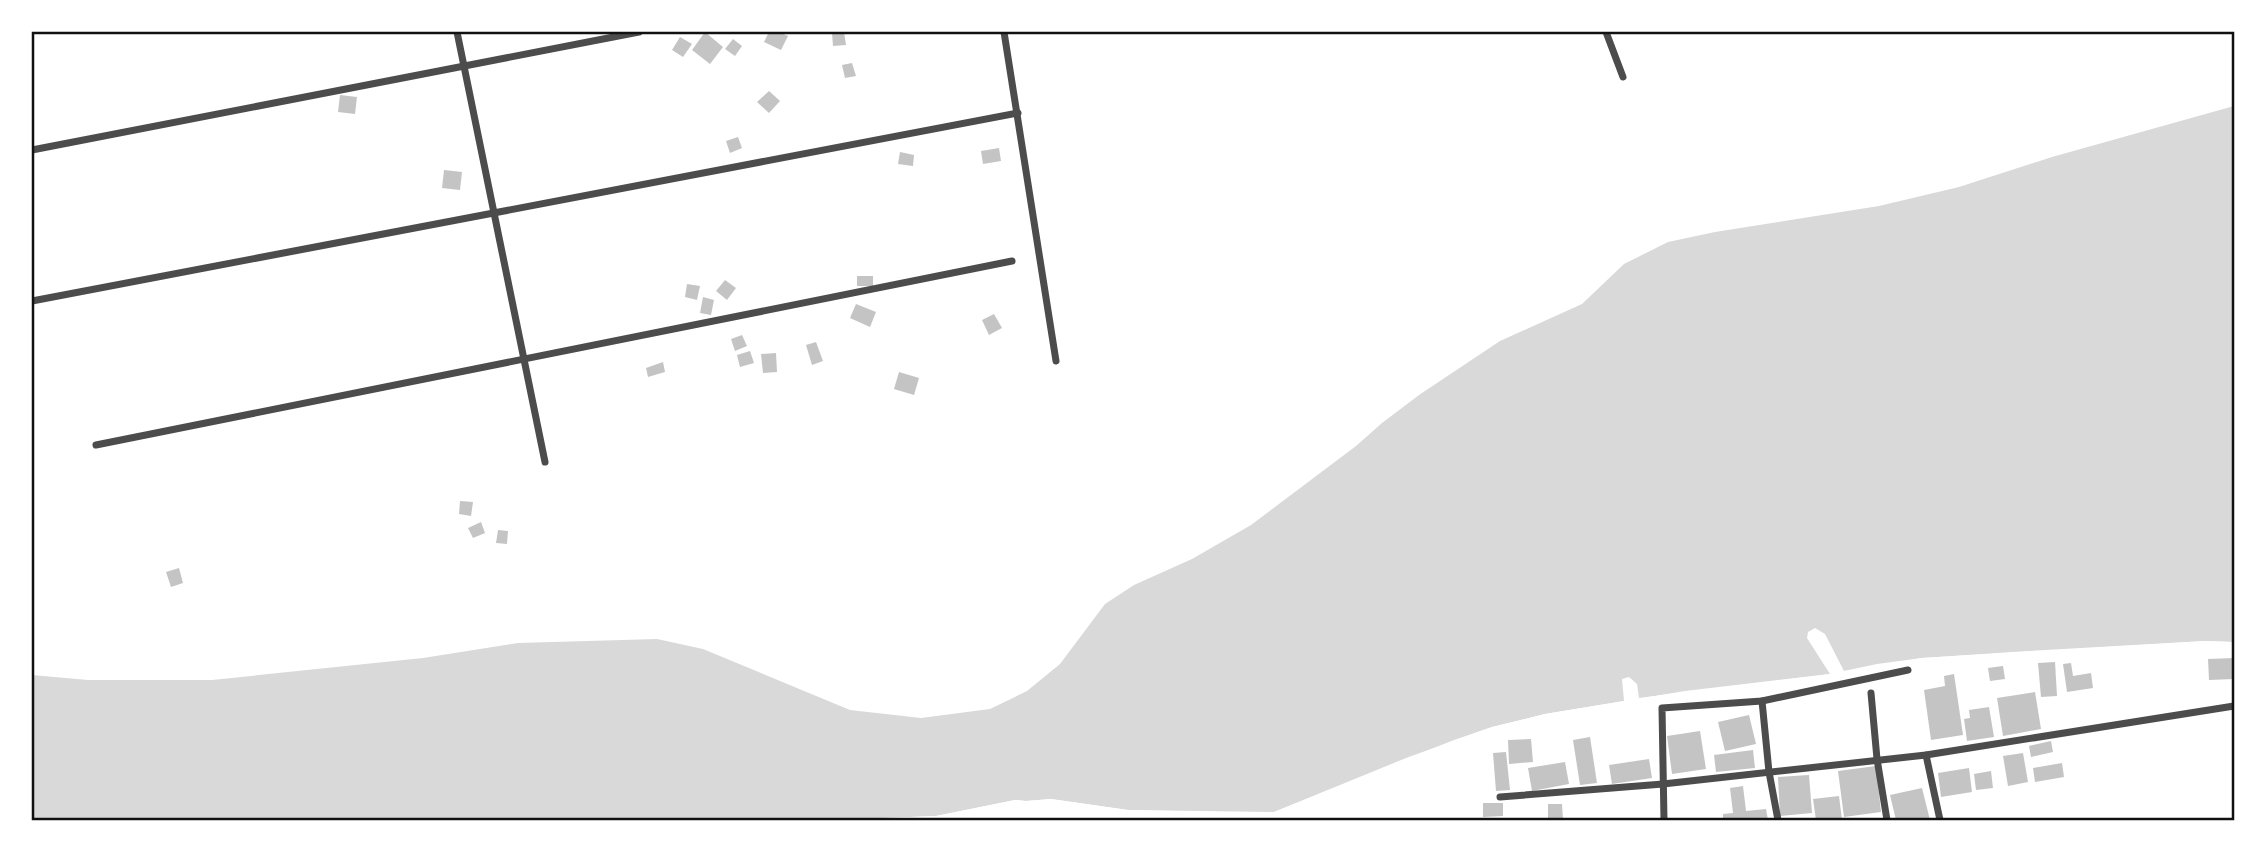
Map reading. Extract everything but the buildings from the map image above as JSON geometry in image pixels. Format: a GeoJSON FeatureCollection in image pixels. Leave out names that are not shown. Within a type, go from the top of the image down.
{"type":"FeatureCollection","features":[{"type":"Feature","properties":{"kind":"street"},"geometry":{"type":"LineString","coordinates":[[457,32],[545,462]]}},
{"type":"Feature","properties":{"kind":"street"},"geometry":{"type":"LineString","coordinates":[[32,150],[616,34],[639,32]]}},
{"type":"Feature","properties":{"kind":"street"},"geometry":{"type":"LineString","coordinates":[[1004,32],[1056,361]]}},
{"type":"Feature","properties":{"kind":"street"},"geometry":{"type":"LineString","coordinates":[[1605,32],[1623,77]]}},
{"type":"Feature","properties":{"kind":"street"},"geometry":{"type":"LineString","coordinates":[[32,301],[1018,113]]}},
{"type":"Feature","properties":{"kind":"street"},"geometry":{"type":"LineString","coordinates":[[96,445],[1012,261]]}},
{"type":"Feature","properties":{"kind":"street"},"geometry":{"type":"LineString","coordinates":[[1664,821],[1662,708],[1762,701],[1908,670]]}},
{"type":"Feature","properties":{"kind":"street"},"geometry":{"type":"LineString","coordinates":[[1871,693],[1877,759],[1887,821]]}},
{"type":"Feature","properties":{"kind":"street"},"geometry":{"type":"LineString","coordinates":[[1762,701],[1777,821]]}},
{"type":"Feature","properties":{"kind":"street"},"geometry":{"type":"LineString","coordinates":[[1500,797],[1663,784],[1926,755],[2235,706]]}},
{"type":"Feature","properties":{"kind":"street"},"geometry":{"type":"LineString","coordinates":[[1926,755],[1940,821]]}},
{"type":"Feature","properties":{"kind":"shaded area"},"geometry":{"type":"Polygon","coordinates":[[[2234,106],[2234,642],[2205,641],[1922,658],[1830,674],[1685,691],[1545,714],[1454,740],[1266,813],[1128,810],[1051,799],[1015,800],[936,816],[830,820],[32,820],[32,675],[88,680],[212,680],[423,658],[518,643],[657,639],[703,649],[850,710],[921,718],[990,709],[1027,691],[1060,664],[1105,604],[1134,585],[1192,559],[1251,525],[1419,395],[1500,341],[1582,304],[1624,264],[1668,242],[1879,206],[1959,187],[2052,157],[2234,106]]]}},
{"type":"Feature","properties":{"kind":"pier"},"geometry":{"type":"Polygon","coordinates":[[[1815,628],[1825,634],[1844,671],[1922,658],[2028,651],[2205,641],[2234,642],[2234,646],[2205,645],[1923,662],[1831,677],[1686,694],[1545,717],[1493,730],[1266,817],[1128,813],[1051,803],[1015,803],[936,820],[830,820],[936,816],[1015,800],[1051,799],[1128,810],[1274,812],[1406,758],[1492,727],[1545,714],[1624,701],[1622,679],[1629,677],[1637,684],[1639,698],[1830,674],[1807,638],[1808,632],[1815,628]]]}}]}
